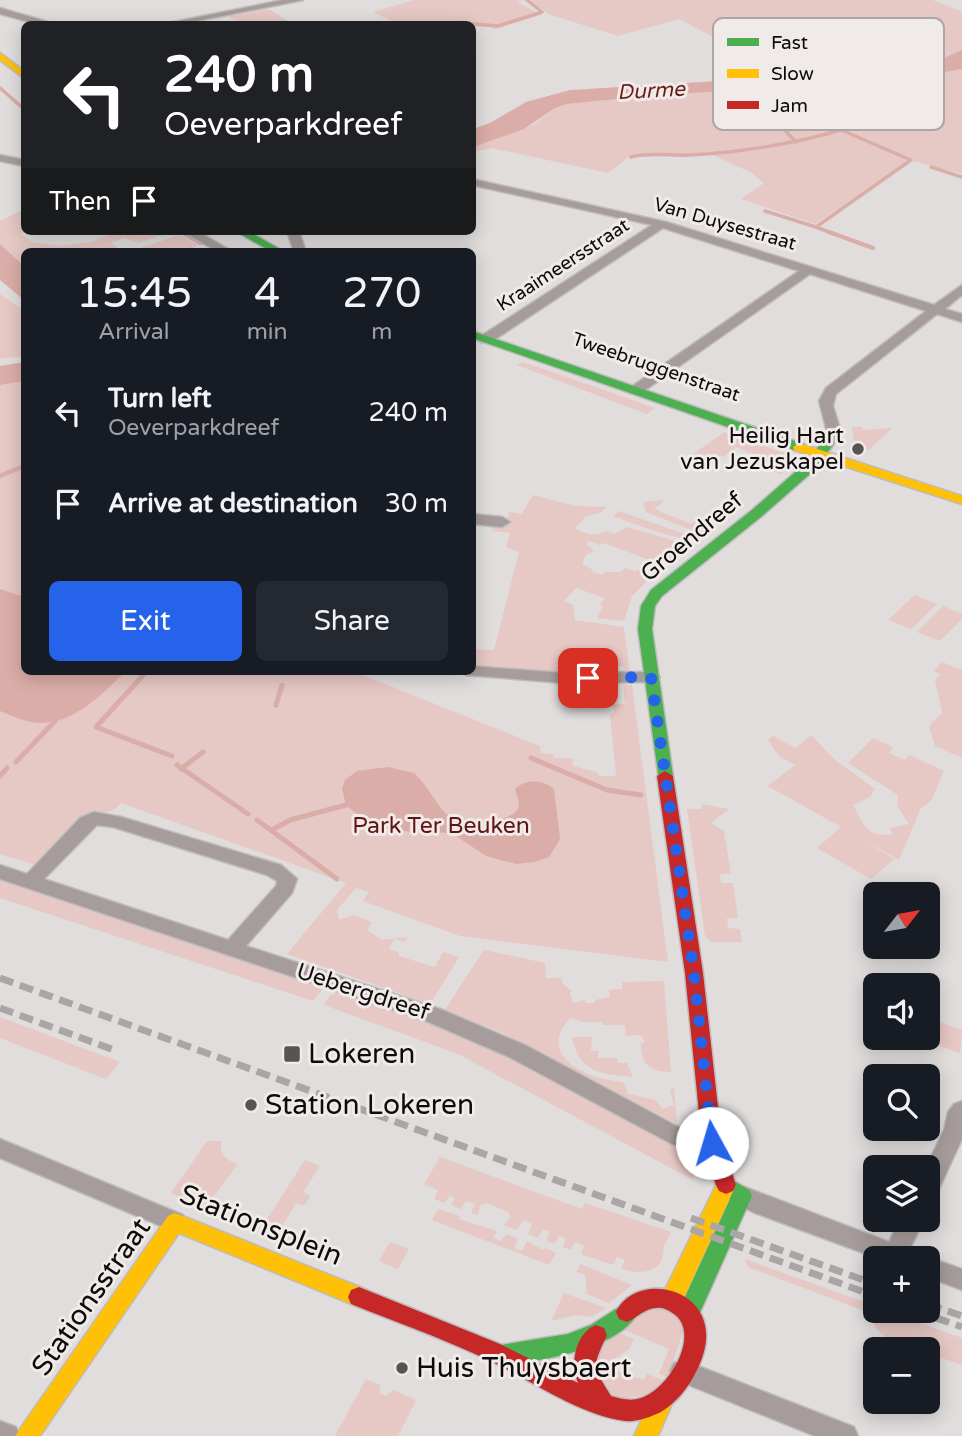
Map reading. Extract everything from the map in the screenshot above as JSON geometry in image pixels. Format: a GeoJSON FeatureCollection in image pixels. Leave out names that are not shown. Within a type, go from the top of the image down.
{"type":"FeatureCollection","features":[{"type":"Feature","properties":{"kind":"street"},"geometry":{"type":"LineString","coordinates":[[185,21],[298,0]]}},
{"type":"Feature","properties":{"kind":"street"},"geometry":{"type":"LineString","coordinates":[[0,11],[35,21]]}},
{"type":"Feature","properties":{"kind":"street"},"geometry":{"type":"LineString","coordinates":[[0,56],[21,73]]}},
{"type":"Feature","properties":{"kind":"street"},"geometry":{"type":"LineString","coordinates":[[0,64],[21,81]]}},
{"type":"Feature","properties":{"kind":"street"},"geometry":{"type":"LineString","coordinates":[[0,158],[21,162]]}},
{"type":"Feature","properties":{"kind":"street","name":"Van Duysestraat"},"geometry":{"type":"LineString","coordinates":[[476,183],[662,224],[962,318]]}},
{"type":"Feature","properties":{"kind":"street","name":"Kraaimeersstraat"},"geometry":{"type":"LineString","coordinates":[[484,335],[662,224]]}},
{"type":"Feature","properties":{"kind":"street"},"geometry":{"type":"LineString","coordinates":[[195,235],[220,248]]}},
{"type":"Feature","properties":{"kind":"street"},"geometry":{"type":"LineString","coordinates":[[233,235],[257,248]]}},
{"type":"Feature","properties":{"kind":"street"},"geometry":{"type":"LineString","coordinates":[[248,235],[272,248]]}},
{"type":"Feature","properties":{"kind":"street"},"geometry":{"type":"LineString","coordinates":[[640,387],[810,269]]}},
{"type":"Feature","properties":{"kind":"street"},"geometry":{"type":"LineString","coordinates":[[823,450],[834,432],[824,405],[825,397],[962,289]]}},
{"type":"Feature","properties":{"kind":"street","name":"Tweebruggenstraat"},"geometry":{"type":"LineString","coordinates":[[484,335],[823,450]]}},
{"type":"Feature","properties":{"kind":"street"},"geometry":{"type":"LineString","coordinates":[[823,450],[962,491]]}},
{"type":"Feature","properties":{"kind":"street"},"geometry":{"type":"LineString","coordinates":[[823,450],[962,500]]}},
{"type":"Feature","properties":{"kind":"street","name":"Groendreef"},"geometry":{"type":"LineString","coordinates":[[734,1190],[712,1143],[694,973],[651,677],[645,616],[651,598],[742,525],[814,463],[823,450]]}},
{"type":"Feature","properties":{"kind":"street"},"geometry":{"type":"LineString","coordinates":[[476,519],[502,522]]}},
{"type":"Feature","properties":{"kind":"street"},"geometry":{"type":"LineString","coordinates":[[476,671],[564,678],[651,677]]}},
{"type":"Feature","properties":{"kind":"street"},"geometry":{"type":"LineString","coordinates":[[31,881],[87,822],[103,818],[274,870],[287,879],[285,888],[232,949]]}},
{"type":"Feature","properties":{"kind":"street","name":"Uebergdreef"},"geometry":{"type":"LineString","coordinates":[[0,872],[475,1032],[680,1138],[712,1143]]}},
{"type":"Feature","properties":{"kind":"street"},"geometry":{"type":"LineString","coordinates":[[940,1162],[955,1130],[956,1118],[962,1110]]}},
{"type":"Feature","properties":{"kind":"street","name":"Stationsplein"},"geometry":{"type":"LineString","coordinates":[[0,1148],[501,1355],[526,1369],[619,1409],[638,1411],[663,1399]]}},
{"type":"Feature","properties":{"kind":"street"},"geometry":{"type":"LineString","coordinates":[[734,1190],[756,1204],[872,1246]]}},
{"type":"Feature","properties":{"kind":"street"},"geometry":{"type":"LineString","coordinates":[[646,1436],[663,1399],[695,1350],[699,1331],[697,1320],[690,1310],[672,1299],[734,1190]]}},
{"type":"Feature","properties":{"kind":"street"},"geometry":{"type":"LineString","coordinates":[[690,1310],[734,1190]]}},
{"type":"Feature","properties":{"kind":"street","name":"Stationsstraat"},"geometry":{"type":"LineString","coordinates":[[27,1436],[175,1222]]}},
{"type":"Feature","properties":{"kind":"street"},"geometry":{"type":"LineString","coordinates":[[940,1272],[962,1280]]}},
{"type":"Feature","properties":{"kind":"street","name":"Stationsplein"},"geometry":{"type":"LineString","coordinates":[[501,1355],[568,1347],[596,1335],[647,1299],[672,1299]]}},
{"type":"Feature","properties":{"kind":"street"},"geometry":{"type":"LineString","coordinates":[[596,1335],[587,1344],[583,1377],[589,1389],[603,1402]]}},
{"type":"Feature","properties":{"kind":"street"},"geometry":{"type":"LineString","coordinates":[[683,1371],[845,1436]]}},
{"type":"Feature","properties":{"kind":"street"},"geometry":{"type":"LineString","coordinates":[[0,1433],[7,1436]]}},
{"type":"Feature","properties":{"kind":"green space"},"geometry":{"type":"Polygon","coordinates":[[[415,0],[522,0],[517,2],[541,15],[495,29],[482,25],[476,26],[476,21],[392,21],[373,12],[415,0]]]}},
{"type":"Feature","properties":{"kind":"green space"},"geometry":{"type":"Polygon","coordinates":[[[933,0],[962,12],[962,50],[944,58],[944,18],[713,18],[713,37],[679,19],[618,36],[548,14],[531,1],[933,0]]]}},
{"type":"Feature","properties":{"kind":"green space"},"geometry":{"type":"Polygon","coordinates":[[[269,9],[287,21],[237,21],[228,16],[269,9]]]}},
{"type":"Feature","properties":{"kind":"green space"},"geometry":{"type":"Polygon","coordinates":[[[962,69],[962,174],[910,160],[815,224],[741,199],[764,183],[750,172],[711,154],[631,155],[608,173],[492,148],[476,151],[476,146],[533,125],[555,108],[567,104],[713,92],[713,130],[944,130],[944,72],[962,69]]]}},
{"type":"Feature","properties":{"kind":"green space"},"geometry":{"type":"Polygon","coordinates":[[[21,210],[21,235],[32,242],[59,246],[92,242],[108,235],[161,235],[140,243],[124,238],[110,243],[118,248],[21,248],[21,263],[0,244],[0,221],[21,210]]]}},
{"type":"Feature","properties":{"kind":"green space"},"geometry":{"type":"Polygon","coordinates":[[[179,235],[198,245],[192,248],[140,248],[179,235]]]}},
{"type":"Feature","properties":{"kind":"green space"},"geometry":{"type":"Polygon","coordinates":[[[0,294],[21,309],[21,356],[0,359],[0,294]]]}},
{"type":"Feature","properties":{"kind":"green space"},"geometry":{"type":"Polygon","coordinates":[[[522,362],[655,408],[647,414],[517,365],[522,362]]]}},
{"type":"Feature","properties":{"kind":"green space","name":"Park Ter Beuken"},"geometry":{"type":"Polygon","coordinates":[[[21,382],[21,675],[362,675],[540,746],[541,753],[553,754],[554,758],[572,758],[573,766],[597,772],[599,776],[616,776],[610,714],[614,712],[612,704],[625,704],[623,685],[632,685],[668,962],[460,936],[363,901],[369,892],[356,888],[337,910],[339,920],[353,915],[372,922],[367,930],[382,940],[408,937],[404,942],[394,939],[389,949],[398,952],[399,956],[435,967],[443,952],[459,957],[430,1004],[287,954],[346,883],[121,803],[108,812],[92,810],[36,865],[0,854],[0,385],[21,382]]]}},
{"type":"Feature","properties":{"kind":"green space"},"geometry":{"type":"Polygon","coordinates":[[[852,427],[861,427],[863,430],[892,428],[869,450],[855,443],[852,427]]]}},
{"type":"Feature","properties":{"kind":"green space"},"geometry":{"type":"Polygon","coordinates":[[[724,432],[787,454],[793,463],[781,474],[756,465],[765,459],[736,447],[724,456],[692,455],[724,432]]]}},
{"type":"Feature","properties":{"kind":"green space"},"geometry":{"type":"Polygon","coordinates":[[[533,495],[575,506],[607,507],[600,513],[586,516],[575,528],[594,535],[606,531],[614,534],[627,527],[689,545],[663,565],[604,543],[600,545],[589,541],[586,544],[594,551],[586,555],[582,564],[593,570],[592,572],[602,575],[605,572],[621,572],[625,568],[636,571],[646,568],[655,573],[632,596],[624,621],[597,618],[603,606],[599,604],[605,598],[576,588],[564,601],[573,605],[575,620],[624,627],[630,673],[624,674],[623,666],[568,666],[567,674],[476,667],[476,649],[494,650],[519,552],[506,547],[510,533],[492,531],[493,524],[505,525],[509,512],[522,514],[533,495]]]}},
{"type":"Feature","properties":{"kind":"green space"},"geometry":{"type":"Polygon","coordinates":[[[665,500],[654,509],[691,524],[700,517],[718,524],[704,535],[646,512],[643,502],[665,500]]]}},
{"type":"Feature","properties":{"kind":"green space"},"geometry":{"type":"Polygon","coordinates":[[[619,511],[699,539],[669,535],[613,516],[619,511]]]}},
{"type":"Feature","properties":{"kind":"green space"},"geometry":{"type":"Polygon","coordinates":[[[915,595],[937,604],[911,629],[888,620],[915,595]]]}},
{"type":"Feature","properties":{"kind":"green space"},"geometry":{"type":"Polygon","coordinates":[[[943,606],[962,614],[962,619],[940,641],[917,632],[943,606]]]}},
{"type":"Feature","properties":{"kind":"green space"},"geometry":{"type":"Polygon","coordinates":[[[942,662],[962,670],[962,758],[935,746],[929,726],[942,713],[935,680],[941,674],[934,671],[942,662]]]}},
{"type":"Feature","properties":{"kind":"green space"},"geometry":{"type":"Polygon","coordinates":[[[811,735],[835,760],[875,789],[870,797],[853,805],[867,828],[877,834],[893,834],[890,828],[909,824],[897,806],[898,795],[848,763],[873,738],[893,747],[889,753],[905,760],[909,755],[944,771],[931,801],[921,808],[899,860],[861,839],[894,859],[871,879],[817,848],[841,827],[768,786],[795,765],[779,756],[768,740],[773,736],[796,748],[811,735]]]}},
{"type":"Feature","properties":{"kind":"green space"},"geometry":{"type":"Polygon","coordinates":[[[701,804],[729,809],[711,823],[724,831],[731,874],[720,874],[721,883],[733,883],[738,918],[727,918],[728,928],[740,929],[742,942],[712,942],[705,936],[687,809],[702,809],[701,804]]]}},
{"type":"Feature","properties":{"kind":"green space"},"geometry":{"type":"Polygon","coordinates":[[[0,880],[319,984],[321,991],[313,1001],[0,898],[0,880]]]}},
{"type":"Feature","properties":{"kind":"green space"},"geometry":{"type":"Polygon","coordinates":[[[484,950],[545,963],[546,978],[561,978],[563,984],[572,991],[570,993],[573,1003],[585,1000],[586,1003],[595,1003],[595,1000],[610,997],[609,991],[605,990],[622,989],[622,982],[664,981],[671,1072],[653,1069],[645,1063],[641,1044],[645,1041],[640,1035],[626,1036],[625,1025],[603,1025],[602,1022],[584,1022],[570,1018],[561,1032],[559,1045],[571,1064],[596,1077],[623,1082],[628,1094],[656,1100],[662,1109],[674,1105],[670,1090],[674,1087],[677,1124],[501,1032],[444,1011],[484,950]]]}},
{"type":"Feature","properties":{"kind":"green space"},"geometry":{"type":"Polygon","coordinates":[[[343,992],[451,1029],[483,1043],[643,1128],[685,1153],[693,1163],[693,1180],[458,1054],[324,1005],[330,995],[343,992]]]}},
{"type":"Feature","properties":{"kind":"green space"},"geometry":{"type":"Polygon","coordinates":[[[0,1017],[120,1062],[106,1079],[0,1038],[0,1017]]]}},
{"type":"Feature","properties":{"kind":"green space"},"geometry":{"type":"Polygon","coordinates":[[[940,1022],[962,1030],[960,1053],[940,1046],[940,1022]]]}},
{"type":"Feature","properties":{"kind":"green space"},"geometry":{"type":"Polygon","coordinates":[[[572,1037],[592,1037],[591,1051],[598,1051],[598,1058],[617,1058],[618,1063],[627,1063],[633,1077],[601,1073],[586,1065],[575,1049],[572,1037]]]}},
{"type":"Feature","properties":{"kind":"green space"},"geometry":{"type":"Polygon","coordinates":[[[207,1141],[222,1141],[221,1150],[224,1156],[238,1164],[205,1208],[171,1193],[207,1141]]]}},
{"type":"Feature","properties":{"kind":"green space"},"geometry":{"type":"Polygon","coordinates":[[[440,1157],[582,1209],[585,1203],[671,1232],[664,1246],[662,1261],[653,1269],[643,1272],[621,1269],[625,1260],[617,1257],[613,1265],[581,1254],[584,1246],[575,1242],[571,1250],[563,1247],[566,1239],[559,1236],[555,1244],[546,1241],[550,1232],[543,1229],[538,1238],[528,1234],[532,1224],[523,1220],[517,1230],[504,1225],[511,1217],[508,1212],[486,1203],[480,1206],[478,1215],[471,1213],[475,1204],[466,1201],[461,1209],[451,1205],[455,1198],[449,1196],[445,1203],[434,1199],[438,1190],[424,1184],[440,1157]]]}},
{"type":"Feature","properties":{"kind":"green space"},"geometry":{"type":"Polygon","coordinates":[[[305,1160],[320,1166],[303,1192],[310,1196],[304,1206],[296,1203],[277,1234],[262,1227],[305,1160]]]}},
{"type":"Feature","properties":{"kind":"green space"},"geometry":{"type":"Polygon","coordinates":[[[438,1209],[497,1231],[493,1238],[501,1241],[506,1234],[518,1239],[514,1248],[522,1251],[527,1241],[543,1250],[545,1248],[556,1253],[549,1265],[432,1220],[438,1209]]]}},
{"type":"Feature","properties":{"kind":"green space"},"geometry":{"type":"Polygon","coordinates":[[[390,1242],[409,1249],[398,1269],[379,1261],[390,1242]]]}},
{"type":"Feature","properties":{"kind":"green space"},"geometry":{"type":"Polygon","coordinates":[[[745,1259],[863,1302],[863,1310],[748,1267],[745,1259]]]}},
{"type":"Feature","properties":{"kind":"green space"},"geometry":{"type":"Polygon","coordinates":[[[580,1264],[632,1285],[609,1303],[587,1294],[585,1275],[576,1272],[580,1264]]]}},
{"type":"Feature","properties":{"kind":"green space"},"geometry":{"type":"Polygon","coordinates":[[[564,1293],[606,1308],[592,1317],[575,1315],[551,1321],[564,1293]]]}},
{"type":"Feature","properties":{"kind":"green space"},"geometry":{"type":"Polygon","coordinates":[[[667,1307],[686,1323],[668,1377],[659,1374],[669,1349],[620,1328],[637,1312],[667,1307]]]}},
{"type":"Feature","properties":{"kind":"green space"},"geometry":{"type":"Polygon","coordinates":[[[873,1323],[921,1323],[962,1338],[962,1365],[940,1357],[940,1337],[887,1337],[873,1323]]]}},
{"type":"Feature","properties":{"kind":"green space"},"geometry":{"type":"Polygon","coordinates":[[[615,1331],[634,1339],[629,1349],[614,1359],[617,1371],[644,1380],[647,1374],[665,1381],[648,1395],[614,1399],[591,1357],[615,1331]]]}},
{"type":"Feature","properties":{"kind":"green space"},"geometry":{"type":"Polygon","coordinates":[[[366,1379],[380,1385],[380,1393],[386,1396],[394,1390],[416,1400],[398,1436],[335,1436],[366,1379]]]}},
{"type":"Feature","properties":{"kind":"water"},"geometry":{"type":"Polygon","coordinates":[[[962,50],[962,69],[944,72],[944,58],[962,50]]]}},
{"type":"Feature","properties":{"kind":"water","name":"Durme"},"geometry":{"type":"Polygon","coordinates":[[[713,81],[713,92],[567,104],[555,108],[524,129],[476,146],[476,128],[526,102],[570,90],[713,81]]]}},
{"type":"Feature","properties":{"kind":"water"},"geometry":{"type":"Polygon","coordinates":[[[0,244],[21,263],[21,298],[0,280],[0,244]]]}},
{"type":"Feature","properties":{"kind":"water"},"geometry":{"type":"Polygon","coordinates":[[[21,362],[21,382],[0,385],[0,366],[21,362]]]}},
{"type":"Feature","properties":{"kind":"water"},"geometry":{"type":"Polygon","coordinates":[[[0,589],[21,596],[21,675],[122,675],[83,709],[58,721],[31,722],[0,711],[0,589]]]}},
{"type":"Feature","properties":{"kind":"water"},"geometry":{"type":"Polygon","coordinates":[[[388,767],[414,773],[449,816],[464,820],[487,821],[509,816],[516,812],[519,805],[515,789],[529,782],[545,783],[554,789],[560,839],[549,857],[516,864],[486,856],[456,836],[446,833],[399,831],[369,824],[346,805],[342,789],[345,780],[357,771],[388,767]]]}},
{"type":"Feature","properties":{"kind":"waterway"},"geometry":{"type":"LineString","coordinates":[[476,24],[498,26],[542,12],[527,0]]}},
{"type":"Feature","properties":{"kind":"waterway"},"geometry":{"type":"LineString","coordinates":[[0,88],[21,106]]}},
{"type":"Feature","properties":{"kind":"waterway"},"geometry":{"type":"LineString","coordinates":[[785,130],[795,141]]}},
{"type":"Feature","properties":{"kind":"waterway"},"geometry":{"type":"LineString","coordinates":[[795,141],[841,130],[911,160],[816,227]]}},
{"type":"Feature","properties":{"kind":"waterway"},"geometry":{"type":"LineString","coordinates":[[631,157],[709,154],[795,141]]}},
{"type":"Feature","properties":{"kind":"waterway"},"geometry":{"type":"LineString","coordinates":[[931,167],[962,177]]}},
{"type":"Feature","properties":{"kind":"waterway"},"geometry":{"type":"LineString","coordinates":[[765,211],[816,227]]}},
{"type":"Feature","properties":{"kind":"waterway"},"geometry":{"type":"LineString","coordinates":[[816,227],[834,234]]}},
{"type":"Feature","properties":{"kind":"waterway"},"geometry":{"type":"LineString","coordinates":[[829,232],[873,248]]}},
{"type":"Feature","properties":{"kind":"waterway"},"geometry":{"type":"LineString","coordinates":[[187,235],[201,243]]}},
{"type":"Feature","properties":{"kind":"waterway"},"geometry":{"type":"LineString","coordinates":[[0,476],[21,467]]}},
{"type":"Feature","properties":{"kind":"waterway"},"geometry":{"type":"LineString","coordinates":[[143,675],[96,727],[172,756]]}},
{"type":"Feature","properties":{"kind":"waterway"},"geometry":{"type":"LineString","coordinates":[[276,705],[282,685]]}},
{"type":"Feature","properties":{"kind":"waterway"},"geometry":{"type":"LineString","coordinates":[[16,762],[55,721]]}},
{"type":"Feature","properties":{"kind":"waterway"},"geometry":{"type":"LineString","coordinates":[[182,768],[203,752]]}},
{"type":"Feature","properties":{"kind":"waterway"},"geometry":{"type":"LineString","coordinates":[[531,758],[607,790],[641,795]]}},
{"type":"Feature","properties":{"kind":"waterway"},"geometry":{"type":"LineString","coordinates":[[177,765],[182,768]]}},
{"type":"Feature","properties":{"kind":"waterway"},"geometry":{"type":"LineString","coordinates":[[0,776],[7,768]]}},
{"type":"Feature","properties":{"kind":"waterway"},"geometry":{"type":"LineString","coordinates":[[182,768],[248,814]]}},
{"type":"Feature","properties":{"kind":"waterway"},"geometry":{"type":"LineString","coordinates":[[272,830],[290,820],[346,805]]}},
{"type":"Feature","properties":{"kind":"waterway"},"geometry":{"type":"LineString","coordinates":[[257,820],[337,879]]}},
{"type":"Feature","properties":{"kind":"railway"},"geometry":{"type":"LineString","coordinates":[[0,978],[863,1292]]}},
{"type":"Feature","properties":{"kind":"railway"},"geometry":{"type":"LineString","coordinates":[[0,1008],[114,1050]]}},
{"type":"Feature","properties":{"kind":"railway"},"geometry":{"type":"LineString","coordinates":[[691,1218],[863,1280]]}},
{"type":"Feature","properties":{"kind":"railway"},"geometry":{"type":"LineString","coordinates":[[940,1308],[962,1316]]}},
{"type":"Feature","properties":{"kind":"railway"},"geometry":{"type":"LineString","coordinates":[[940,1319],[962,1327]]}},
{"type":"Feature","properties":{"kind":"traffic: fast"},"geometry":{"type":"LineString","coordinates":[[248,235],[272,248]]}},
{"type":"Feature","properties":{"kind":"traffic: fast"},"geometry":{"type":"LineString","coordinates":[[476,335],[799,447]]}},
{"type":"Feature","properties":{"kind":"traffic: fast"},"geometry":{"type":"LineString","coordinates":[[665,776],[645,629],[648,606],[656,593],[757,513],[814,463],[825,447]]}},
{"type":"Feature","properties":{"kind":"traffic: fast"},"geometry":{"type":"LineString","coordinates":[[690,1310],[742,1196],[726,1185]]}},
{"type":"Feature","properties":{"kind":"traffic: fast"},"geometry":{"type":"LineString","coordinates":[[501,1355],[552,1348],[584,1339],[627,1312]]}},
{"type":"Feature","properties":{"kind":"traffic: slow"},"geometry":{"type":"LineString","coordinates":[[0,56],[21,73]]}},
{"type":"Feature","properties":{"kind":"traffic: slow"},"geometry":{"type":"LineString","coordinates":[[799,447],[962,500]]}},
{"type":"Feature","properties":{"kind":"traffic: slow"},"geometry":{"type":"LineString","coordinates":[[672,1299],[726,1185]]}},
{"type":"Feature","properties":{"kind":"traffic: slow"},"geometry":{"type":"LineString","coordinates":[[27,1436],[175,1222],[359,1297]]}},
{"type":"Feature","properties":{"kind":"traffic: slow"},"geometry":{"type":"LineString","coordinates":[[646,1436],[663,1399]]}},
{"type":"Feature","properties":{"kind":"traffic: jam"},"geometry":{"type":"LineString","coordinates":[[665,776],[694,973],[712,1143],[726,1185]]}},
{"type":"Feature","properties":{"kind":"traffic: jam"},"geometry":{"type":"LineString","coordinates":[[359,1297],[492,1351],[587,1398],[625,1410],[639,1410],[669,1392],[682,1376],[696,1340],[695,1324],[687,1310],[664,1298],[647,1300],[627,1312]]}},
{"type":"Feature","properties":{"kind":"traffic: jam"},"geometry":{"type":"LineString","coordinates":[[596,1335],[587,1352],[585,1368],[586,1376],[601,1400]]}},
{"type":"Feature","properties":{"kind":"place","name":"Heilig Hart van Jezuskapel"},"geometry":{"type":"Point","coordinates":[858,449]}},
{"type":"Feature","properties":{"kind":"place","name":"Lokeren"},"geometry":{"type":"Point","coordinates":[292,1054]}},
{"type":"Feature","properties":{"kind":"place","name":"Station Lokeren"},"geometry":{"type":"Point","coordinates":[251,1105]}},
{"type":"Feature","properties":{"kind":"place","name":"Huis Thuysbaert"},"geometry":{"type":"Point","coordinates":[402,1368]}},
{"type":"Feature","properties":{"kind":"route"},"geometry":{"type":"LineString","coordinates":[[588,678],[651,677],[694,973],[712,1143]]}}]}
